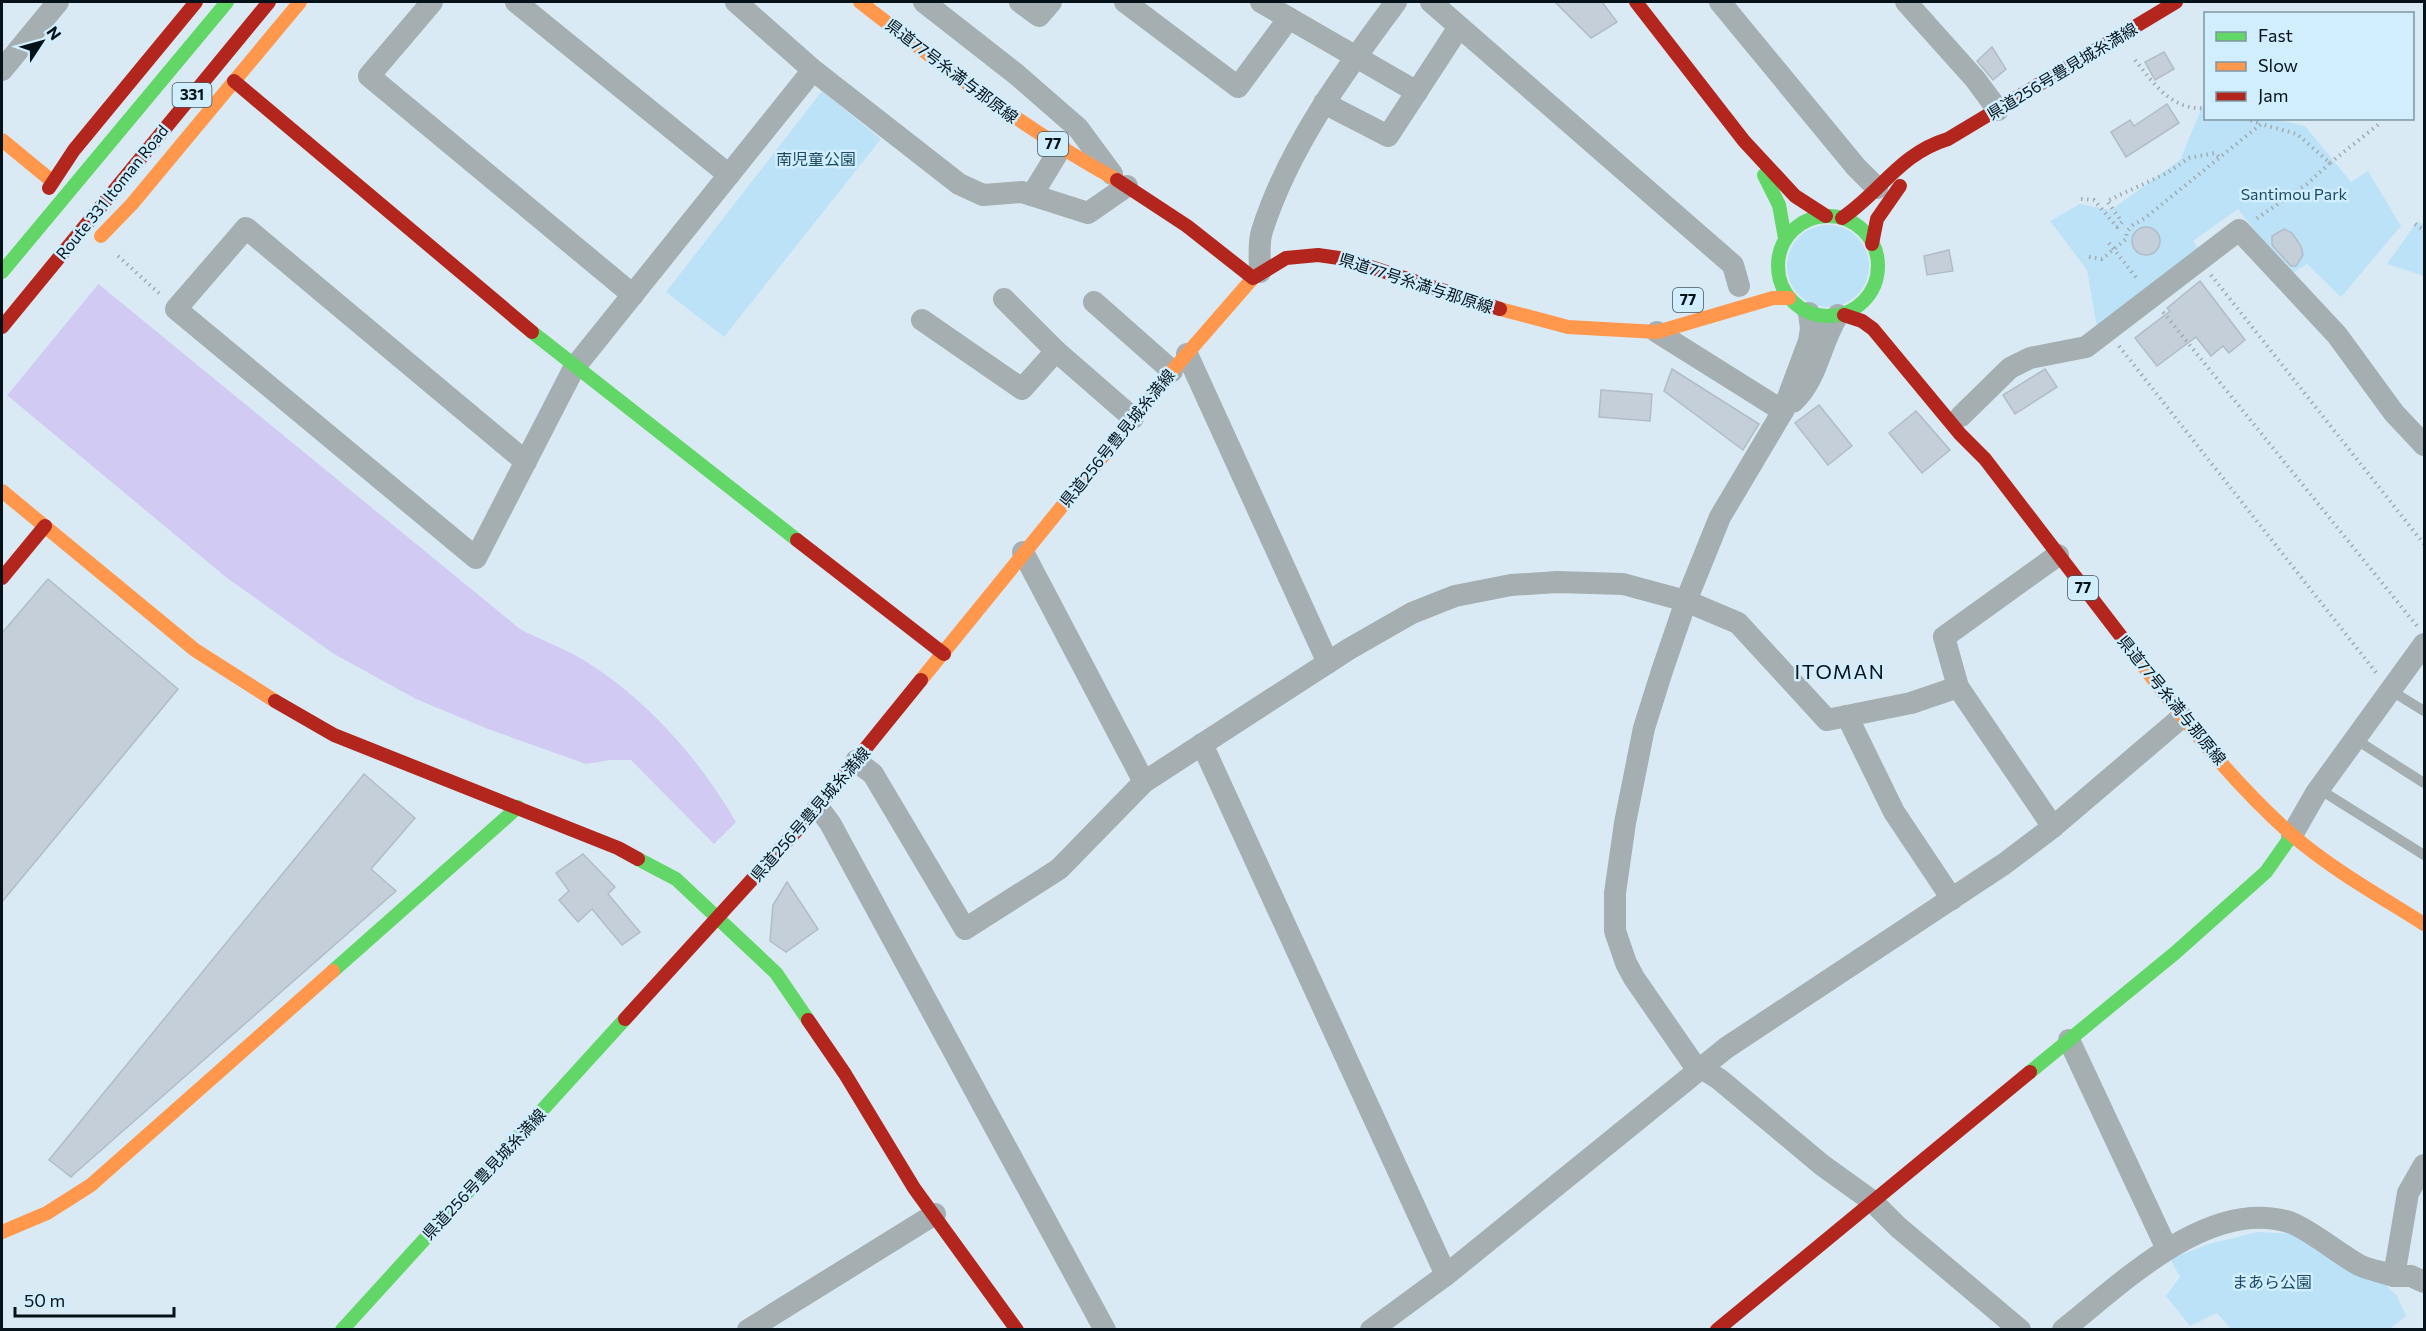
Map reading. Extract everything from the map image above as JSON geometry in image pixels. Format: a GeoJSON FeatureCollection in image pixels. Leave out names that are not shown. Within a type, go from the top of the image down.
{"type":"FeatureCollection","features":[{"type":"Feature","properties":{"kind":"main road"},"geometry":{"type":"LineString","coordinates":[[39,211],[53,182],[74,150],[195,2]]}},
{"type":"Feature","properties":{"kind":"main road","name":"Route 331 Itoman Road"},"geometry":{"type":"LineString","coordinates":[[2,271],[39,211],[89,168],[227,2]]}},
{"type":"Feature","properties":{"kind":"main road","name":"Route 331 Itoman Road"},"geometry":{"type":"LineString","coordinates":[[2,327],[269,2]]}},
{"type":"Feature","properties":{"kind":"main road"},"geometry":{"type":"LineString","coordinates":[[91,246],[132,204],[300,2]]}},
{"type":"Feature","properties":{"kind":"main road","name":"県道77号糸満与那原線"},"geometry":{"type":"LineString","coordinates":[[860,2],[979,94],[1060,149],[1122,183],[1257,275],[1277,259],[1300,254],[1323,254],[1346,259],[1530,319],[1568,327],[1657,332],[1773,298],[1789,298]]}},
{"type":"Feature","properties":{"kind":"main road"},"geometry":{"type":"LineString","coordinates":[[1636,2],[1744,141],[1795,196],[1826,216]]}},
{"type":"Feature","properties":{"kind":"main road","name":"県道256号豊見城糸満線"},"geometry":{"type":"LineString","coordinates":[[1842,218],[1854,211],[1923,148],[1948,139],[2175,2]]}},
{"type":"Feature","properties":{"kind":"main road"},"geometry":{"type":"LineString","coordinates":[[234,81],[574,368],[944,654]]}},
{"type":"Feature","properties":{"kind":"main road","name":"県道256号豊見城糸満線"},"geometry":{"type":"LineString","coordinates":[[1872,244],[1873,229],[1881,210],[1907,178],[1932,158],[1948,139]]}},
{"type":"Feature","properties":{"kind":"main road"},"geometry":{"type":"LineString","coordinates":[[2,140],[53,182]]}},
{"type":"Feature","properties":{"kind":"main road"},"geometry":{"type":"LineString","coordinates":[[1744,141],[1767,179],[1785,226],[1785,238],[1777,267],[1781,284],[1789,298],[1809,313]]}},
{"type":"Feature","properties":{"kind":"main road"},"geometry":{"type":"LineString","coordinates":[[1785,238],[1803,223],[1826,216],[1842,218],[1865,232],[1877,256],[1875,282],[1881,300]]}},
{"type":"Feature","properties":{"kind":"main road"},"geometry":{"type":"LineString","coordinates":[[26,297],[73,262]]}},
{"type":"Feature","properties":{"kind":"main road"},"geometry":{"type":"LineString","coordinates":[[1744,284],[1777,267]]}},
{"type":"Feature","properties":{"kind":"main road","name":"県道256号豊見城糸満線"},"geometry":{"type":"LineString","coordinates":[[342,1329],[818,807],[1133,418],[1257,275]]}},
{"type":"Feature","properties":{"kind":"main road"},"geometry":{"type":"LineString","coordinates":[[1841,315],[1860,305],[1875,282]]}},
{"type":"Feature","properties":{"kind":"main road","name":"77"},"geometry":{"type":"LineString","coordinates":[[1809,313],[1841,315]]}},
{"type":"Feature","properties":{"kind":"main road","name":"県道77号糸満与那原線"},"geometry":{"type":"LineString","coordinates":[[1598,328],[1638,315]]}},
{"type":"Feature","properties":{"kind":"main road","name":"県道77号糸満与那原線"},"geometry":{"type":"LineString","coordinates":[[1841,315],[1862,321],[1873,329],[1960,434],[1985,459]]}},
{"type":"Feature","properties":{"kind":"main road","name":"県道77号糸満与那原線"},"geometry":{"type":"LineString","coordinates":[[1955,407],[1985,459],[2182,717],[2217,759],[2292,834],[2343,872],[2424,924]]}},
{"type":"Feature","properties":{"kind":"main road"},"geometry":{"type":"LineString","coordinates":[[2,491],[195,650],[249,686],[334,735],[618,848],[676,879],[776,973],[845,1074],[914,1188],[935,1214],[989,1294],[1017,1329]]}},
{"type":"Feature","properties":{"kind":"main road"},"geometry":{"type":"LineString","coordinates":[[2,578],[45,526]]}},
{"type":"Feature","properties":{"kind":"main road"},"geometry":{"type":"LineString","coordinates":[[2,1232],[47,1213],[91,1185],[518,807]]}},
{"type":"Feature","properties":{"kind":"main road"},"geometry":{"type":"LineString","coordinates":[[1717,1329],[2069,1040],[2257,881],[2292,834]]}},
{"type":"Feature","properties":{"kind":"street"},"geometry":{"type":"LineString","coordinates":[[2,70],[58,2]]}},
{"type":"Feature","properties":{"kind":"street"},"geometry":{"type":"LineString","coordinates":[[432,2],[369,76],[633,295]]}},
{"type":"Feature","properties":{"kind":"street"},"geometry":{"type":"LineString","coordinates":[[516,2],[729,175]]}},
{"type":"Feature","properties":{"kind":"street"},"geometry":{"type":"LineString","coordinates":[[736,2],[813,70],[959,184],[983,195],[1022,192],[1088,213],[1122,183],[1078,128],[1016,74],[924,2]]}},
{"type":"Feature","properties":{"kind":"street"},"geometry":{"type":"LineString","coordinates":[[1020,2],[1039,16],[1051,2]]}},
{"type":"Feature","properties":{"kind":"street"},"geometry":{"type":"LineString","coordinates":[[1125,2],[1238,87],[1289,18]]}},
{"type":"Feature","properties":{"kind":"street"},"geometry":{"type":"LineString","coordinates":[[1261,2],[1417,92]]}},
{"type":"Feature","properties":{"kind":"street"},"geometry":{"type":"LineString","coordinates":[[1257,275],[1261,233],[1297,147],[1355,57],[1396,2]]}},
{"type":"Feature","properties":{"kind":"street"},"geometry":{"type":"LineString","coordinates":[[1431,2],[1733,264],[1744,284]]}},
{"type":"Feature","properties":{"kind":"street"},"geometry":{"type":"LineString","coordinates":[[1720,2],[1856,167],[1877,188]]}},
{"type":"Feature","properties":{"kind":"street"},"geometry":{"type":"LineString","coordinates":[[1906,2],[1975,79],[1998,110]]}},
{"type":"Feature","properties":{"kind":"street"},"geometry":{"type":"LineString","coordinates":[[1324,103],[1388,136],[1459,27]]}},
{"type":"Feature","properties":{"kind":"street"},"geometry":{"type":"LineString","coordinates":[[526,462],[246,228],[176,309],[476,558],[526,462],[574,368],[813,70]]}},
{"type":"Feature","properties":{"kind":"street"},"geometry":{"type":"LineString","coordinates":[[1032,195],[1060,149]]}},
{"type":"Feature","properties":{"kind":"street"},"geometry":{"type":"LineString","coordinates":[[1955,407],[2010,368],[2030,358],[2086,347],[2239,230],[2337,335],[2394,413],[2424,445]]}},
{"type":"Feature","properties":{"kind":"street"},"geometry":{"type":"LineString","coordinates":[[1004,299],[1056,351],[1133,418]]}},
{"type":"Feature","properties":{"kind":"street"},"geometry":{"type":"LineString","coordinates":[[1094,302],[1172,371]]}},
{"type":"Feature","properties":{"kind":"street"},"geometry":{"type":"LineString","coordinates":[[1809,313],[1811,328],[1809,341],[1783,411],[1720,517],[1686,601],[1644,728],[1617,869],[1615,931],[1626,963],[1684,1053],[1872,1201],[1898,1227],[2020,1329]]}},
{"type":"Feature","properties":{"kind":"street"},"geometry":{"type":"LineString","coordinates":[[1783,411],[1808,384],[1828,331],[1841,315]]}},
{"type":"Feature","properties":{"kind":"street"},"geometry":{"type":"LineString","coordinates":[[922,320],[1022,389],[1056,351]]}},
{"type":"Feature","properties":{"kind":"street"},"geometry":{"type":"LineString","coordinates":[[1657,332],[1783,411]]}},
{"type":"Feature","properties":{"kind":"street"},"geometry":{"type":"LineString","coordinates":[[1187,354],[1328,663]]}},
{"type":"Feature","properties":{"kind":"street"},"geometry":{"type":"LineString","coordinates":[[1023,552],[1143,782]]}},
{"type":"Feature","properties":{"kind":"street"},"geometry":{"type":"LineString","coordinates":[[2053,827],[1958,687],[1944,637],[2058,555]]}},
{"type":"Feature","properties":{"kind":"street"},"geometry":{"type":"LineString","coordinates":[[856,761],[873,774],[965,929],[1059,869],[1143,782],[1289,685],[1412,613],[1455,596],[1511,585],[1557,582],[1623,584],[1686,601],[1738,623],[1827,720],[1911,703],[1958,687]]}},
{"type":"Feature","properties":{"kind":"street"},"geometry":{"type":"LineString","coordinates":[[2292,834],[2319,789],[2424,644]]}},
{"type":"Feature","properties":{"kind":"street"},"geometry":{"type":"LineString","coordinates":[[1847,716],[1894,812],[1952,899]]}},
{"type":"Feature","properties":{"kind":"street"},"geometry":{"type":"LineString","coordinates":[[1371,1329],[1446,1275],[1702,1068],[1760,1024],[1952,899],[2053,827],[2182,717]]}},
{"type":"Feature","properties":{"kind":"street"},"geometry":{"type":"LineString","coordinates":[[1202,744],[1446,1275]]}},
{"type":"Feature","properties":{"kind":"street"},"geometry":{"type":"LineString","coordinates":[[818,807],[836,833],[1105,1329]]}},
{"type":"Feature","properties":{"kind":"street"},"geometry":{"type":"LineString","coordinates":[[2069,1040],[2167,1249]]}},
{"type":"Feature","properties":{"kind":"street"},"geometry":{"type":"LineString","coordinates":[[2394,1276],[2408,1193],[2424,1165]]}},
{"type":"Feature","properties":{"kind":"street"},"geometry":{"type":"LineString","coordinates":[[748,1329],[935,1214]]}},
{"type":"Feature","properties":{"kind":"street"},"geometry":{"type":"LineString","coordinates":[[2063,1329],[2167,1249],[2217,1225],[2244,1220],[2290,1222],[2362,1266],[2394,1276],[2411,1276],[2424,1282]]}},
{"type":"Feature","properties":{"kind":"lane"},"geometry":{"type":"LineString","coordinates":[[2390,690],[2424,711]]}},
{"type":"Feature","properties":{"kind":"lane"},"geometry":{"type":"LineString","coordinates":[[2355,739],[2424,783]]}},
{"type":"Feature","properties":{"kind":"lane"},"geometry":{"type":"LineString","coordinates":[[2319,789],[2424,855]]}},
{"type":"Feature","properties":{"kind":"path"},"geometry":{"type":"LineString","coordinates":[[2135,60],[2163,95],[2190,110],[2204,108]]}},
{"type":"Feature","properties":{"kind":"path"},"geometry":{"type":"LineString","coordinates":[[2250,120],[2297,134],[2330,163]]}},
{"type":"Feature","properties":{"kind":"path"},"geometry":{"type":"LineString","coordinates":[[2089,257],[2102,259],[2115,250],[2133,225],[2145,218],[2261,124]]}},
{"type":"Feature","properties":{"kind":"path"},"geometry":{"type":"LineString","coordinates":[[2239,230],[2307,184],[2379,124]]}},
{"type":"Feature","properties":{"kind":"path"},"geometry":{"type":"LineString","coordinates":[[2081,199],[2094,200],[2117,227],[2122,222],[2106,201],[2167,173],[2189,158],[2215,153],[2219,157]]}},
{"type":"Feature","properties":{"kind":"path"},"geometry":{"type":"LineString","coordinates":[[2415,224],[2424,230]]}},
{"type":"Feature","properties":{"kind":"path"},"geometry":{"type":"LineString","coordinates":[[2109,243],[2412,622],[2424,631]]}},
{"type":"Feature","properties":{"kind":"path"},"geometry":{"type":"LineString","coordinates":[[113,251],[176,309]]}},
{"type":"Feature","properties":{"kind":"path"},"geometry":{"type":"LineString","coordinates":[[2200,261],[2424,544]]}},
{"type":"Feature","properties":{"kind":"path"},"geometry":{"type":"LineString","coordinates":[[2108,331],[2390,690]]}},
{"type":"Feature","properties":{"kind":"green space","name":"南児童公園"},"geometry":{"type":"Polygon","coordinates":[[[822,91],[881,139],[724,337],[666,292],[822,91]]]}},
{"type":"Feature","properties":{"kind":"green space","name":"Santimou Park"},"geometry":{"type":"Polygon","coordinates":[[[2204,102],[2204,120],[2280,120],[2305,126],[2351,182],[2368,171],[2401,226],[2341,297],[2307,264],[2289,275],[2238,209],[2193,241],[2200,251],[2097,327],[2087,270],[2050,221],[2080,204],[2111,210],[2180,160],[2204,102]]]}},
{"type":"Feature","properties":{"kind":"green space"},"geometry":{"type":"Polygon","coordinates":[[[2417,222],[2424,224],[2424,276],[2387,264],[2417,222]]]}},
{"type":"Feature","properties":{"kind":"green space"},"geometry":{"type":"Polygon","coordinates":[[[1828,225],[1844,228],[1857,237],[1866,250],[1869,266],[1866,282],[1857,295],[1844,304],[1828,307],[1812,304],[1799,295],[1790,282],[1787,266],[1790,250],[1799,237],[1812,228],[1828,225]]]}},
{"type":"Feature","properties":{"kind":"green space","name":"まあら公園"},"geometry":{"type":"Polygon","coordinates":[[[2258,1232],[2301,1234],[2385,1284],[2397,1296],[2406,1316],[2390,1329],[2231,1329],[2217,1313],[2190,1326],[2166,1296],[2180,1277],[2170,1259],[2209,1244],[2258,1232]]]}},
{"type":"Feature","properties":{"kind":"shaded area"},"geometry":{"type":"Polygon","coordinates":[[[2,205],[520,629],[582,659],[633,696],[690,755],[736,822],[714,844],[631,760],[610,760],[586,764],[488,729],[416,699],[334,654],[227,578],[2,391],[2,205]]]}},
{"type":"Feature","properties":{"kind":"pier"},"geometry":{"type":"Polygon","coordinates":[[[2,202],[100,282],[5,398],[2,395],[2,202]]]}},
{"type":"Feature","properties":{"kind":"building"},"geometry":{"type":"Polygon","coordinates":[[[1555,2],[1602,2],[1617,22],[1591,38],[1555,2]]]}},
{"type":"Feature","properties":{"kind":"building"},"geometry":{"type":"Polygon","coordinates":[[[1992,47],[2006,69],[1993,80],[1977,61],[1992,47]]]}},
{"type":"Feature","properties":{"kind":"building"},"geometry":{"type":"Polygon","coordinates":[[[2164,52],[2174,69],[2155,80],[2145,62],[2164,52]]]}},
{"type":"Feature","properties":{"kind":"building"},"geometry":{"type":"Polygon","coordinates":[[[2167,104],[2179,123],[2126,157],[2111,132],[2130,120],[2134,126],[2167,104]]]}},
{"type":"Feature","properties":{"kind":"building"},"geometry":{"type":"Polygon","coordinates":[[[2146,227],[2156,231],[2160,241],[2156,251],[2146,255],[2136,251],[2132,241],[2136,231],[2146,227]]]}},
{"type":"Feature","properties":{"kind":"building"},"geometry":{"type":"Polygon","coordinates":[[[2284,229],[2292,233],[2301,246],[2303,255],[2296,266],[2291,266],[2272,245],[2272,236],[2284,229]]]}},
{"type":"Feature","properties":{"kind":"building"},"geometry":{"type":"Polygon","coordinates":[[[1949,250],[1953,271],[1927,275],[1924,256],[1949,250]]]}},
{"type":"Feature","properties":{"kind":"building"},"geometry":{"type":"Polygon","coordinates":[[[2200,281],[2245,340],[2229,353],[2223,346],[2211,356],[2196,337],[2157,366],[2135,338],[2170,311],[2167,308],[2200,281]]]}},
{"type":"Feature","properties":{"kind":"building"},"geometry":{"type":"Polygon","coordinates":[[[1672,369],[1759,424],[1743,450],[1664,391],[1672,369]]]}},
{"type":"Feature","properties":{"kind":"building"},"geometry":{"type":"Polygon","coordinates":[[[2045,369],[2057,387],[2015,414],[2003,395],[2045,369]]]}},
{"type":"Feature","properties":{"kind":"building"},"geometry":{"type":"Polygon","coordinates":[[[1601,390],[1652,394],[1650,421],[1599,417],[1601,390]]]}},
{"type":"Feature","properties":{"kind":"building"},"geometry":{"type":"Polygon","coordinates":[[[1819,405],[1852,446],[1828,465],[1795,423],[1819,405]]]}},
{"type":"Feature","properties":{"kind":"building"},"geometry":{"type":"Polygon","coordinates":[[[1916,411],[1950,450],[1922,473],[1889,433],[1916,411]]]}},
{"type":"Feature","properties":{"kind":"building"},"geometry":{"type":"Polygon","coordinates":[[[48,579],[178,689],[2,902],[2,633],[48,579]]]}},
{"type":"Feature","properties":{"kind":"building"},"geometry":{"type":"Polygon","coordinates":[[[364,774],[415,818],[371,869],[396,891],[71,1177],[49,1160],[364,774]]]}},
{"type":"Feature","properties":{"kind":"building"},"geometry":{"type":"Polygon","coordinates":[[[583,854],[615,887],[608,894],[640,932],[622,945],[592,909],[578,922],[559,900],[569,891],[556,873],[583,854]]]}},
{"type":"Feature","properties":{"kind":"building"},"geometry":{"type":"Polygon","coordinates":[[[787,882],[818,929],[786,952],[770,941],[773,905],[787,882]]]}},
{"type":"Feature","properties":{"kind":"traffic: fast"},"geometry":{"type":"LineString","coordinates":[[2,272],[227,2]]}},
{"type":"Feature","properties":{"kind":"traffic: fast"},"geometry":{"type":"LineString","coordinates":[[1764,175],[1779,205],[1785,238]]}},
{"type":"Feature","properties":{"kind":"traffic: fast"},"geometry":{"type":"LineString","coordinates":[[1828,216],[1856,224],[1870,238],[1878,266],[1870,294],[1856,308],[1828,316],[1800,308],[1786,294],[1778,266],[1786,238],[1800,224],[1828,216]]}},
{"type":"Feature","properties":{"kind":"traffic: fast"},"geometry":{"type":"LineString","coordinates":[[532,332],[797,540]]}},
{"type":"Feature","properties":{"kind":"traffic: fast"},"geometry":{"type":"LineString","coordinates":[[333,971],[518,807]]}},
{"type":"Feature","properties":{"kind":"traffic: fast"},"geometry":{"type":"LineString","coordinates":[[2030,1072],[2175,953],[2266,872],[2292,835]]}},
{"type":"Feature","properties":{"kind":"traffic: fast"},"geometry":{"type":"LineString","coordinates":[[638,859],[676,879],[776,973],[808,1020]]}},
{"type":"Feature","properties":{"kind":"traffic: fast"},"geometry":{"type":"LineString","coordinates":[[342,1330],[625,1019]]}},
{"type":"Feature","properties":{"kind":"traffic: slow"},"geometry":{"type":"LineString","coordinates":[[101,236],[132,204],[300,2]]}},
{"type":"Feature","properties":{"kind":"traffic: slow"},"geometry":{"type":"LineString","coordinates":[[860,2],[1017,119],[1117,180]]}},
{"type":"Feature","properties":{"kind":"traffic: slow"},"geometry":{"type":"LineString","coordinates":[[2,140],[53,182]]}},
{"type":"Feature","properties":{"kind":"traffic: slow"},"geometry":{"type":"LineString","coordinates":[[921,680],[1172,371],[1253,278]]}},
{"type":"Feature","properties":{"kind":"traffic: slow"},"geometry":{"type":"LineString","coordinates":[[1500,309],[1568,327],[1657,332],[1773,298],[1789,298]]}},
{"type":"Feature","properties":{"kind":"traffic: slow"},"geometry":{"type":"LineString","coordinates":[[2,491],[195,650],[275,701]]}},
{"type":"Feature","properties":{"kind":"traffic: slow"},"geometry":{"type":"LineString","coordinates":[[2130,648],[2206,746],[2291,834],[2322,859],[2424,924]]}},
{"type":"Feature","properties":{"kind":"traffic: slow"},"geometry":{"type":"LineString","coordinates":[[2,1232],[47,1213],[91,1185],[333,971]]}},
{"type":"Feature","properties":{"kind":"traffic: jam"},"geometry":{"type":"LineString","coordinates":[[49,188],[74,150],[196,2]]}},
{"type":"Feature","properties":{"kind":"traffic: jam"},"geometry":{"type":"LineString","coordinates":[[2,327],[269,2]]}},
{"type":"Feature","properties":{"kind":"traffic: jam"},"geometry":{"type":"LineString","coordinates":[[1636,2],[1744,141],[1795,196],[1826,216]]}},
{"type":"Feature","properties":{"kind":"traffic: jam"},"geometry":{"type":"LineString","coordinates":[[1842,218],[1916,154],[1948,139],[2176,2]]}},
{"type":"Feature","properties":{"kind":"traffic: jam"},"geometry":{"type":"LineString","coordinates":[[234,81],[532,332]]}},
{"type":"Feature","properties":{"kind":"traffic: jam"},"geometry":{"type":"LineString","coordinates":[[1117,180],[1187,226],[1253,278],[1286,258],[1318,255],[1346,259],[1500,309]]}},
{"type":"Feature","properties":{"kind":"traffic: jam"},"geometry":{"type":"LineString","coordinates":[[1872,244],[1877,219],[1900,186]]}},
{"type":"Feature","properties":{"kind":"traffic: jam"},"geometry":{"type":"LineString","coordinates":[[1844,315],[1862,321],[1873,329],[1960,434],[1985,459],[2130,648]]}},
{"type":"Feature","properties":{"kind":"traffic: jam"},"geometry":{"type":"LineString","coordinates":[[2,578],[45,526]]}},
{"type":"Feature","properties":{"kind":"traffic: jam"},"geometry":{"type":"LineString","coordinates":[[797,540],[944,654]]}},
{"type":"Feature","properties":{"kind":"traffic: jam"},"geometry":{"type":"LineString","coordinates":[[625,1019],[818,807],[921,680]]}},
{"type":"Feature","properties":{"kind":"traffic: jam"},"geometry":{"type":"LineString","coordinates":[[275,701],[334,735],[618,848],[638,859]]}},
{"type":"Feature","properties":{"kind":"traffic: jam"},"geometry":{"type":"LineString","coordinates":[[808,1020],[845,1074],[914,1188],[1017,1330]]}},
{"type":"Feature","properties":{"kind":"traffic: jam"},"geometry":{"type":"LineString","coordinates":[[1717,1330],[2030,1072]]}},
{"type":"Feature","properties":{"kind":"district","name":"ITOMAN"},"geometry":{"type":"Point","coordinates":[1840,672]}}]}
